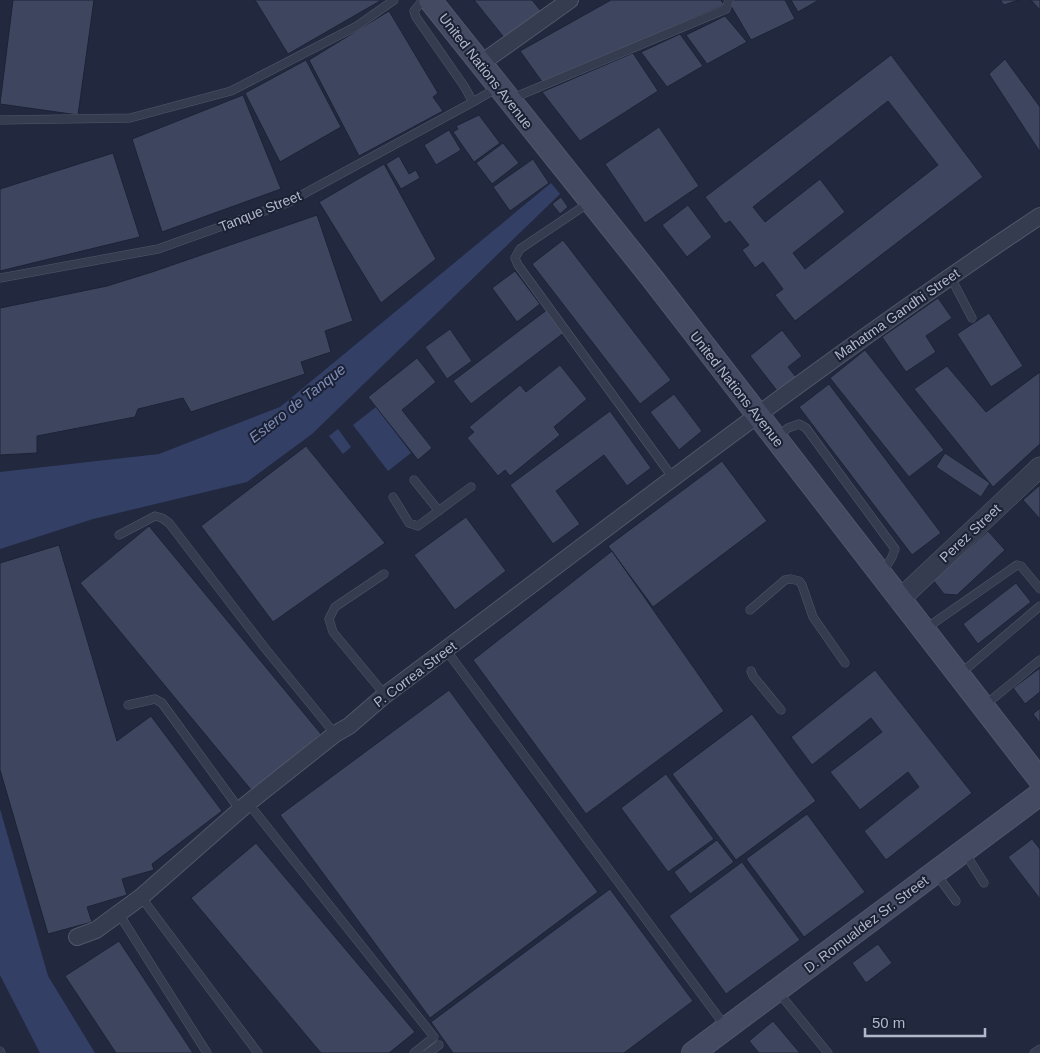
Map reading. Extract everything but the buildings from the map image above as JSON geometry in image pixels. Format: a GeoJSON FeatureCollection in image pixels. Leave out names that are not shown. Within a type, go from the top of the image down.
{"type":"FeatureCollection","features":[{"type":"Feature","properties":{"kind":"main road","name":"United Nations Avenue"},"geometry":{"type":"LineString","coordinates":[[430,0],[757,414],[983,707],[1034,769]]}},
{"type":"Feature","properties":{"kind":"main road","name":"D. Romualdez Sr. Street"},"geometry":{"type":"LineString","coordinates":[[693,1053],[1040,794]]}},
{"type":"Feature","properties":{"kind":"street"},"geometry":{"type":"LineString","coordinates":[[480,64],[570,0]]}},
{"type":"Feature","properties":{"kind":"street","name":"Mahatma Gandhi Street"},"geometry":{"type":"LineString","coordinates":[[757,414],[950,276],[1040,216]]}},
{"type":"Feature","properties":{"kind":"street","name":"P. Correa Street"},"geometry":{"type":"LineString","coordinates":[[77,937],[96,930],[119,914],[244,807],[335,734],[349,726],[385,695],[757,414]]}},
{"type":"Feature","properties":{"kind":"street","name":"Perez Street"},"geometry":{"type":"LineString","coordinates":[[900,600],[1040,467]]}},
{"type":"Feature","properties":{"kind":"lane"},"geometry":{"type":"LineString","coordinates":[[0,120],[130,118],[231,91],[357,26],[394,0]]}},
{"type":"Feature","properties":{"kind":"lane"},"geometry":{"type":"LineString","coordinates":[[423,0],[414,11],[416,18],[464,86],[473,102]]}},
{"type":"Feature","properties":{"kind":"lane","name":"Tanque Street"},"geometry":{"type":"LineString","coordinates":[[0,278],[158,249],[287,203],[473,102],[504,93],[726,9],[729,0]]}},
{"type":"Feature","properties":{"kind":"lane"},"geometry":{"type":"LineString","coordinates":[[578,186],[520,250],[515,258],[518,265],[673,478]]}},
{"type":"Feature","properties":{"kind":"lane"},"geometry":{"type":"LineString","coordinates":[[950,276],[972,318]]}},
{"type":"Feature","properties":{"kind":"lane"},"geometry":{"type":"LineString","coordinates":[[775,438],[788,428],[799,424],[806,428],[895,549],[881,576]]}},
{"type":"Feature","properties":{"kind":"lane"},"geometry":{"type":"LineString","coordinates":[[414,480],[439,510]]}},
{"type":"Feature","properties":{"kind":"lane"},"geometry":{"type":"LineString","coordinates":[[393,497],[409,522],[418,526],[471,487]]}},
{"type":"Feature","properties":{"kind":"lane"},"geometry":{"type":"LineString","coordinates":[[119,535],[155,516],[169,523],[264,647],[335,734]]}},
{"type":"Feature","properties":{"kind":"lane"},"geometry":{"type":"LineString","coordinates":[[923,630],[1017,565],[1021,566],[1040,589]]}},
{"type":"Feature","properties":{"kind":"lane"},"geometry":{"type":"LineString","coordinates":[[384,574],[335,607],[329,619],[333,632],[385,695]]}},
{"type":"Feature","properties":{"kind":"lane"},"geometry":{"type":"LineString","coordinates":[[750,610],[785,580],[798,581],[802,586],[813,617],[845,663]]}},
{"type":"Feature","properties":{"kind":"lane"},"geometry":{"type":"LineString","coordinates":[[959,675],[1040,606]]}},
{"type":"Feature","properties":{"kind":"lane"},"geometry":{"type":"LineString","coordinates":[[446,650],[726,1028]]}},
{"type":"Feature","properties":{"kind":"lane"},"geometry":{"type":"LineString","coordinates":[[983,707],[1040,660]]}},
{"type":"Feature","properties":{"kind":"lane"},"geometry":{"type":"LineString","coordinates":[[751,671],[781,710]]}},
{"type":"Feature","properties":{"kind":"lane"},"geometry":{"type":"LineString","coordinates":[[128,705],[155,699],[162,703],[244,807],[434,1038],[414,1053]]}},
{"type":"Feature","properties":{"kind":"lane"},"geometry":{"type":"LineString","coordinates":[[964,851],[984,883]]}},
{"type":"Feature","properties":{"kind":"lane"},"geometry":{"type":"LineString","coordinates":[[935,873],[956,901]]}},
{"type":"Feature","properties":{"kind":"lane"},"geometry":{"type":"LineString","coordinates":[[141,897],[258,1053]]}},
{"type":"Feature","properties":{"kind":"lane"},"geometry":{"type":"LineString","coordinates":[[119,914],[207,1053]]}},
{"type":"Feature","properties":{"kind":"lane"},"geometry":{"type":"LineString","coordinates":[[777,990],[828,1053]]}},
{"type":"Feature","properties":{"kind":"lane"},"geometry":{"type":"LineString","coordinates":[[428,1053],[439,1045]]}},
{"type":"Feature","properties":{"kind":"lane"},"geometry":{"type":"LineString","coordinates":[[1034,1053],[1040,1049]]}},
{"type":"Feature","properties":{"kind":"water","name":"Estero de Tanque"},"geometry":{"type":"Polygon","coordinates":[[[551,183],[560,194],[312,434],[247,482],[93,519],[0,549],[0,472],[159,454],[280,407],[551,183]]]}},
{"type":"Feature","properties":{"kind":"water"},"geometry":{"type":"Polygon","coordinates":[[[376,407],[411,453],[388,471],[353,425],[376,407]]]}},
{"type":"Feature","properties":{"kind":"water"},"geometry":{"type":"Polygon","coordinates":[[[338,429],[351,447],[343,454],[329,436],[338,429]]]}},
{"type":"Feature","properties":{"kind":"water"},"geometry":{"type":"Polygon","coordinates":[[[0,809],[48,976],[95,1053],[40,1053],[0,975],[0,809]]]}}]}
